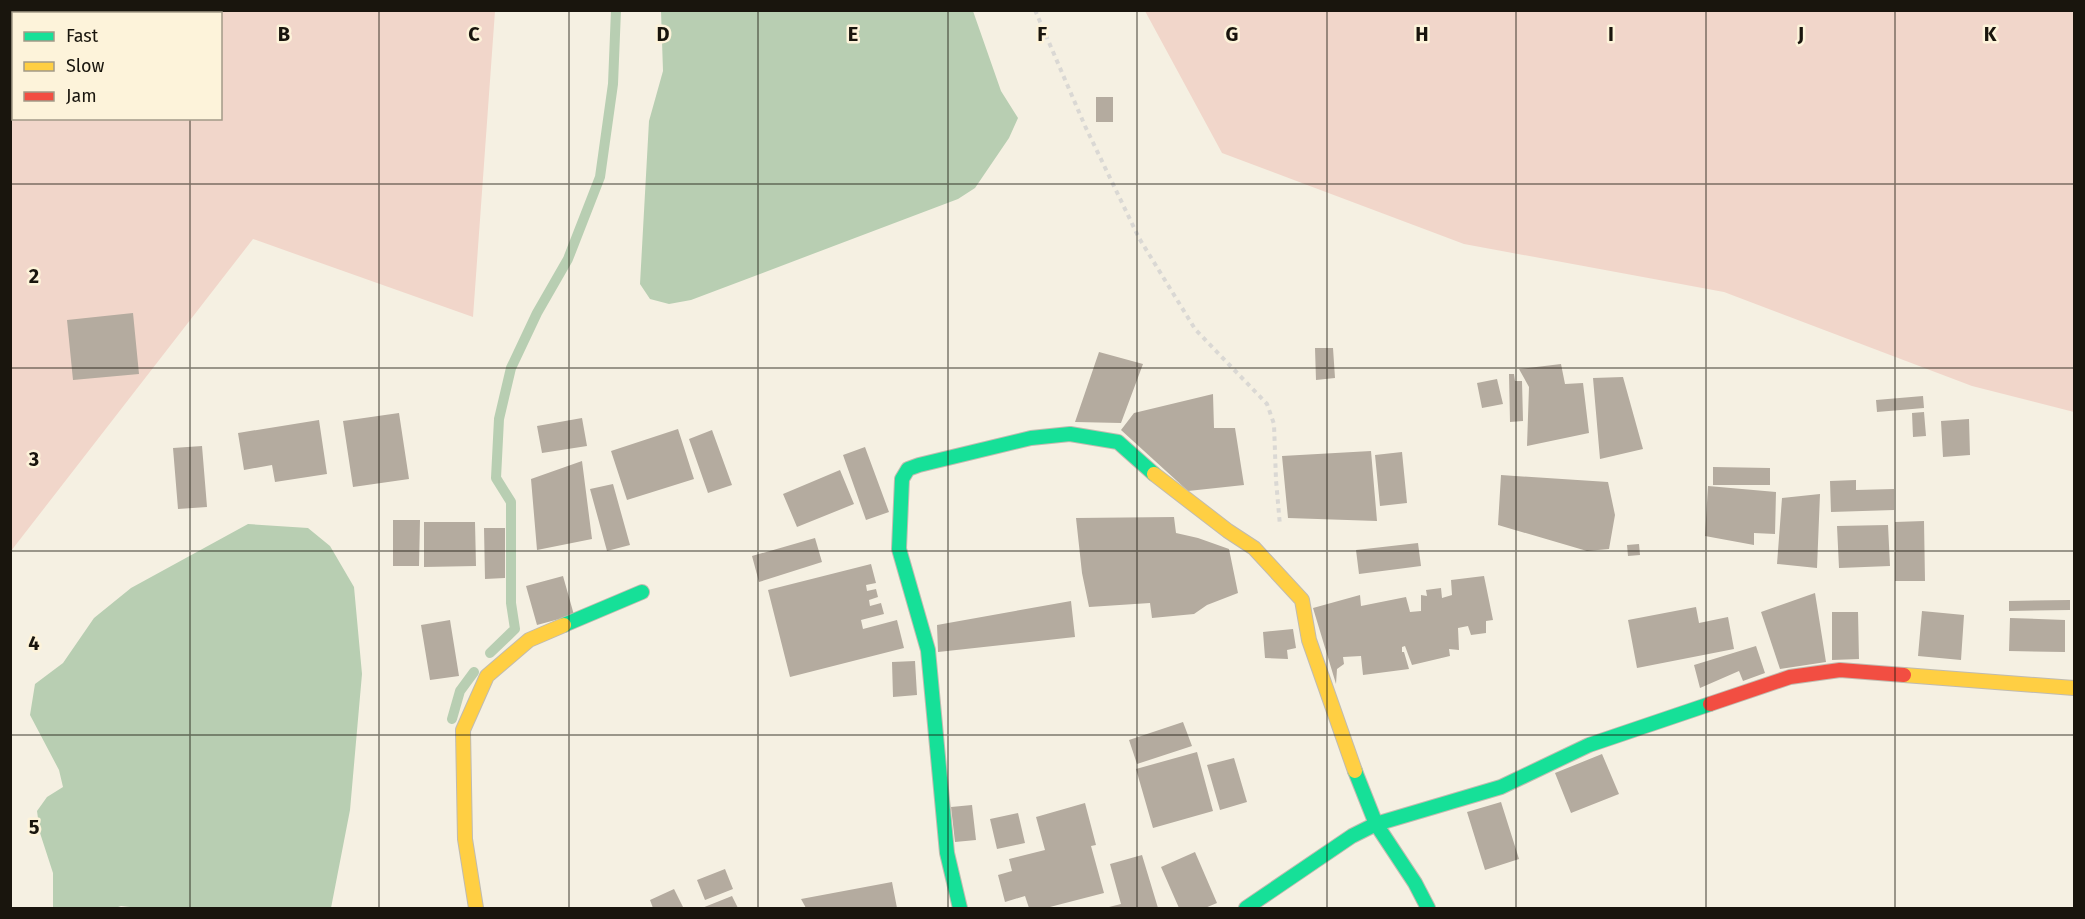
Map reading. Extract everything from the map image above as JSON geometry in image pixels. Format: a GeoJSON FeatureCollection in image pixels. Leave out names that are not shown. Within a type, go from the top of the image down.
{"type":"FeatureCollection","features":[{"type":"Feature","properties":{"kind":"street"},"geometry":{"type":"LineString","coordinates":[[960,909],[947,853],[928,650],[899,549],[902,478],[908,469],[919,465],[1031,438],[1070,434],[1118,442],[1167,486],[1254,548],[1302,600],[1309,640],[1358,780],[1376,824],[1415,883],[1428,909]]}},
{"type":"Feature","properties":{"kind":"street"},"geometry":{"type":"LineString","coordinates":[[476,909],[465,839],[463,730],[487,676],[530,640],[642,592]]}},
{"type":"Feature","properties":{"kind":"street"},"geometry":{"type":"LineString","coordinates":[[1246,909],[1352,836],[1376,824],[1501,787],[1589,745],[1790,677],[1840,670],[2074,688]]}},
{"type":"Feature","properties":{"kind":"path"},"geometry":{"type":"LineString","coordinates":[[1035,10],[1085,126],[1139,238],[1196,329],[1267,404],[1275,424],[1275,480],[1281,537]]}},
{"type":"Feature","properties":{"kind":"shaded area"},"geometry":{"type":"Polygon","coordinates":[[[11,11],[495,11],[473,317],[253,239],[11,551],[11,11]]]}},
{"type":"Feature","properties":{"kind":"shaded area"},"geometry":{"type":"Polygon","coordinates":[[[661,11],[973,11],[1001,91],[1018,118],[1009,138],[975,188],[958,199],[691,300],[669,304],[650,299],[640,284],[649,121],[663,71],[661,11]]]}},
{"type":"Feature","properties":{"kind":"shaded area"},"geometry":{"type":"Polygon","coordinates":[[[1145,11],[2074,11],[2074,412],[1972,386],[1724,292],[1464,244],[1222,153],[1145,11]]]}},
{"type":"Feature","properties":{"kind":"shaded area"},"geometry":{"type":"Polygon","coordinates":[[[248,524],[308,528],[330,546],[354,587],[362,674],[350,810],[331,908],[139,908],[121,906],[115,908],[53,908],[53,873],[40,833],[37,811],[47,797],[63,787],[59,770],[30,715],[35,684],[63,663],[94,618],[131,588],[248,524]]]}},
{"type":"Feature","properties":{"kind":"building"},"geometry":{"type":"Polygon","coordinates":[[[1096,97],[1113,97],[1113,122],[1096,122],[1096,97]]]}},
{"type":"Feature","properties":{"kind":"building"},"geometry":{"type":"Polygon","coordinates":[[[133,313],[139,374],[73,380],[67,320],[133,313]]]}},
{"type":"Feature","properties":{"kind":"building"},"geometry":{"type":"Polygon","coordinates":[[[1315,348],[1333,348],[1335,378],[1316,380],[1315,348]]]}},
{"type":"Feature","properties":{"kind":"building"},"geometry":{"type":"Polygon","coordinates":[[[1099,352],[1143,364],[1121,423],[1075,422],[1099,352]]]}},
{"type":"Feature","properties":{"kind":"building"},"geometry":{"type":"Polygon","coordinates":[[[1561,364],[1565,384],[1583,383],[1589,433],[1527,446],[1529,387],[1519,369],[1561,364]]]}},
{"type":"Feature","properties":{"kind":"building"},"geometry":{"type":"Polygon","coordinates":[[[1509,374],[1514,374],[1515,381],[1522,381],[1523,421],[1510,422],[1509,374]]]}},
{"type":"Feature","properties":{"kind":"building"},"geometry":{"type":"Polygon","coordinates":[[[1623,377],[1643,449],[1600,459],[1593,378],[1623,377]]]}},
{"type":"Feature","properties":{"kind":"building"},"geometry":{"type":"Polygon","coordinates":[[[1497,379],[1503,404],[1482,408],[1477,383],[1497,379]]]}},
{"type":"Feature","properties":{"kind":"building"},"geometry":{"type":"Polygon","coordinates":[[[1213,394],[1214,428],[1235,428],[1244,485],[1188,491],[1121,430],[1134,413],[1213,394]]]}},
{"type":"Feature","properties":{"kind":"building"},"geometry":{"type":"Polygon","coordinates":[[[1923,396],[1924,408],[1877,412],[1876,400],[1923,396]]]}},
{"type":"Feature","properties":{"kind":"building"},"geometry":{"type":"Polygon","coordinates":[[[1924,412],[1926,436],[1913,437],[1912,413],[1924,412]]]}},
{"type":"Feature","properties":{"kind":"building"},"geometry":{"type":"Polygon","coordinates":[[[399,413],[409,479],[353,487],[343,421],[399,413]]]}},
{"type":"Feature","properties":{"kind":"building"},"geometry":{"type":"Polygon","coordinates":[[[582,418],[587,446],[542,453],[537,426],[582,418]]]}},
{"type":"Feature","properties":{"kind":"building"},"geometry":{"type":"Polygon","coordinates":[[[1969,419],[1970,455],[1943,457],[1941,421],[1969,419]]]}},
{"type":"Feature","properties":{"kind":"building"},"geometry":{"type":"Polygon","coordinates":[[[319,420],[327,474],[275,482],[272,465],[244,470],[238,433],[319,420]]]}},
{"type":"Feature","properties":{"kind":"building"},"geometry":{"type":"Polygon","coordinates":[[[678,429],[694,479],[627,500],[611,451],[678,429]]]}},
{"type":"Feature","properties":{"kind":"building"},"geometry":{"type":"Polygon","coordinates":[[[712,430],[732,485],[708,493],[689,439],[712,430]]]}},
{"type":"Feature","properties":{"kind":"building"},"geometry":{"type":"Polygon","coordinates":[[[202,446],[207,507],[178,509],[173,448],[202,446]]]}},
{"type":"Feature","properties":{"kind":"building"},"geometry":{"type":"Polygon","coordinates":[[[865,447],[889,512],[866,520],[843,455],[865,447]]]}},
{"type":"Feature","properties":{"kind":"building"},"geometry":{"type":"Polygon","coordinates":[[[1371,451],[1377,521],[1288,518],[1282,456],[1371,451]]]}},
{"type":"Feature","properties":{"kind":"building"},"geometry":{"type":"Polygon","coordinates":[[[1402,452],[1407,503],[1380,506],[1375,455],[1402,452]]]}},
{"type":"Feature","properties":{"kind":"building"},"geometry":{"type":"Polygon","coordinates":[[[582,461],[592,539],[537,550],[531,479],[582,461]]]}},
{"type":"Feature","properties":{"kind":"building"},"geometry":{"type":"Polygon","coordinates":[[[1713,467],[1770,468],[1770,485],[1713,485],[1713,467]]]}},
{"type":"Feature","properties":{"kind":"building"},"geometry":{"type":"Polygon","coordinates":[[[840,470],[854,504],[797,527],[783,494],[840,470]]]}},
{"type":"Feature","properties":{"kind":"building"},"geometry":{"type":"Polygon","coordinates":[[[1501,475],[1608,482],[1615,515],[1609,549],[1587,551],[1498,525],[1501,475]]]}},
{"type":"Feature","properties":{"kind":"building"},"geometry":{"type":"Polygon","coordinates":[[[1856,480],[1856,490],[1894,489],[1894,510],[1831,512],[1830,481],[1856,480]]]}},
{"type":"Feature","properties":{"kind":"building"},"geometry":{"type":"Polygon","coordinates":[[[613,484],[630,545],[607,551],[590,489],[613,484]]]}},
{"type":"Feature","properties":{"kind":"building"},"geometry":{"type":"Polygon","coordinates":[[[1708,486],[1776,492],[1775,534],[1754,533],[1754,545],[1705,536],[1708,486]]]}},
{"type":"Feature","properties":{"kind":"building"},"geometry":{"type":"Polygon","coordinates":[[[1820,494],[1817,568],[1777,564],[1782,498],[1820,494]]]}},
{"type":"Feature","properties":{"kind":"building"},"geometry":{"type":"Polygon","coordinates":[[[1174,517],[1176,533],[1229,549],[1238,593],[1207,605],[1194,614],[1152,618],[1150,603],[1089,607],[1082,573],[1076,518],[1174,517]]]}},
{"type":"Feature","properties":{"kind":"building"},"geometry":{"type":"Polygon","coordinates":[[[393,520],[420,520],[419,566],[393,566],[393,520]]]}},
{"type":"Feature","properties":{"kind":"building"},"geometry":{"type":"Polygon","coordinates":[[[1924,521],[1925,581],[1895,581],[1895,522],[1924,521]]]}},
{"type":"Feature","properties":{"kind":"building"},"geometry":{"type":"Polygon","coordinates":[[[424,522],[475,522],[476,566],[424,567],[424,522]]]}},
{"type":"Feature","properties":{"kind":"building"},"geometry":{"type":"Polygon","coordinates":[[[1888,525],[1890,566],[1839,568],[1837,526],[1888,525]]]}},
{"type":"Feature","properties":{"kind":"building"},"geometry":{"type":"Polygon","coordinates":[[[484,528],[505,528],[505,578],[485,579],[484,528]]]}},
{"type":"Feature","properties":{"kind":"building"},"geometry":{"type":"Polygon","coordinates":[[[815,538],[822,562],[759,582],[752,556],[815,538]]]}},
{"type":"Feature","properties":{"kind":"building"},"geometry":{"type":"Polygon","coordinates":[[[1418,543],[1421,566],[1359,574],[1356,550],[1418,543]]]}},
{"type":"Feature","properties":{"kind":"building"},"geometry":{"type":"Polygon","coordinates":[[[1639,544],[1640,555],[1628,556],[1627,545],[1639,544]]]}},
{"type":"Feature","properties":{"kind":"building"},"geometry":{"type":"Polygon","coordinates":[[[871,564],[876,583],[866,585],[867,591],[876,589],[878,597],[869,600],[870,606],[881,603],[884,614],[861,620],[863,629],[897,620],[904,648],[790,677],[768,590],[871,564]]]}},
{"type":"Feature","properties":{"kind":"building"},"geometry":{"type":"Polygon","coordinates":[[[563,576],[574,615],[537,625],[526,586],[563,576]]]}},
{"type":"Feature","properties":{"kind":"building"},"geometry":{"type":"Polygon","coordinates":[[[1484,576],[1493,620],[1486,621],[1486,633],[1471,635],[1468,626],[1458,628],[1459,650],[1449,649],[1450,656],[1412,665],[1405,646],[1402,647],[1409,669],[1363,675],[1361,656],[1343,657],[1344,664],[1337,669],[1336,684],[1313,608],[1360,595],[1361,606],[1406,597],[1410,612],[1421,611],[1421,595],[1427,596],[1426,590],[1441,588],[1442,598],[1452,595],[1451,580],[1484,576]]]}},
{"type":"Feature","properties":{"kind":"building"},"geometry":{"type":"Polygon","coordinates":[[[1815,593],[1826,662],[1780,669],[1761,612],[1815,593]]]}},
{"type":"Feature","properties":{"kind":"building"},"geometry":{"type":"Polygon","coordinates":[[[2070,600],[2070,610],[2009,611],[2009,601],[2070,600]]]}},
{"type":"Feature","properties":{"kind":"building"},"geometry":{"type":"Polygon","coordinates":[[[1071,601],[1075,637],[938,652],[937,625],[1071,601]]]}},
{"type":"Feature","properties":{"kind":"building"},"geometry":{"type":"Polygon","coordinates":[[[1696,607],[1699,623],[1728,617],[1734,649],[1637,668],[1628,620],[1696,607]]]}},
{"type":"Feature","properties":{"kind":"building"},"geometry":{"type":"Polygon","coordinates":[[[1922,611],[1964,615],[1961,660],[1918,656],[1922,611]]]}},
{"type":"Feature","properties":{"kind":"building"},"geometry":{"type":"Polygon","coordinates":[[[1832,612],[1858,612],[1859,659],[1832,660],[1832,612]]]}},
{"type":"Feature","properties":{"kind":"building"},"geometry":{"type":"Polygon","coordinates":[[[2010,618],[2065,620],[2065,652],[2009,651],[2010,618]]]}},
{"type":"Feature","properties":{"kind":"building"},"geometry":{"type":"Polygon","coordinates":[[[450,620],[459,676],[430,680],[421,625],[450,620]]]}},
{"type":"Feature","properties":{"kind":"building"},"geometry":{"type":"Polygon","coordinates":[[[1293,629],[1296,648],[1287,650],[1288,659],[1265,658],[1263,632],[1293,629]]]}},
{"type":"Feature","properties":{"kind":"building"},"geometry":{"type":"Polygon","coordinates":[[[1756,646],[1765,673],[1743,681],[1739,671],[1700,688],[1694,665],[1756,646]]]}},
{"type":"Feature","properties":{"kind":"building"},"geometry":{"type":"Polygon","coordinates":[[[915,661],[917,695],[893,697],[892,662],[915,661]]]}},
{"type":"Feature","properties":{"kind":"building"},"geometry":{"type":"Polygon","coordinates":[[[1183,722],[1192,746],[1137,764],[1129,740],[1183,722]]]}},
{"type":"Feature","properties":{"kind":"building"},"geometry":{"type":"Polygon","coordinates":[[[1197,752],[1213,811],[1153,828],[1136,769],[1197,752]]]}},
{"type":"Feature","properties":{"kind":"building"},"geometry":{"type":"Polygon","coordinates":[[[1602,754],[1619,794],[1571,813],[1555,773],[1602,754]]]}},
{"type":"Feature","properties":{"kind":"building"},"geometry":{"type":"Polygon","coordinates":[[[1234,758],[1247,802],[1220,810],[1207,765],[1234,758]]]}},
{"type":"Feature","properties":{"kind":"building"},"geometry":{"type":"Polygon","coordinates":[[[1501,802],[1519,859],[1485,870],[1467,812],[1501,802]]]}},
{"type":"Feature","properties":{"kind":"building"},"geometry":{"type":"Polygon","coordinates":[[[1085,803],[1096,845],[1091,846],[1104,893],[1046,908],[1029,908],[1025,896],[1005,902],[998,875],[1012,871],[1009,859],[1045,850],[1036,817],[1085,803]]]}},
{"type":"Feature","properties":{"kind":"building"},"geometry":{"type":"Polygon","coordinates":[[[972,805],[976,840],[955,842],[951,807],[972,805]]]}},
{"type":"Feature","properties":{"kind":"building"},"geometry":{"type":"Polygon","coordinates":[[[1018,813],[1025,843],[997,849],[990,819],[1018,813]]]}},
{"type":"Feature","properties":{"kind":"building"},"geometry":{"type":"Polygon","coordinates":[[[1195,852],[1217,903],[1205,908],[1179,908],[1161,867],[1195,852]]]}},
{"type":"Feature","properties":{"kind":"building"},"geometry":{"type":"Polygon","coordinates":[[[1142,855],[1158,908],[1105,908],[1121,904],[1110,864],[1142,855]]]}},
{"type":"Feature","properties":{"kind":"building"},"geometry":{"type":"Polygon","coordinates":[[[725,869],[733,889],[705,900],[697,880],[725,869]]]}},
{"type":"Feature","properties":{"kind":"building"},"geometry":{"type":"Polygon","coordinates":[[[892,882],[897,908],[806,908],[801,899],[892,882]]]}},
{"type":"Feature","properties":{"kind":"building"},"geometry":{"type":"Polygon","coordinates":[[[674,889],[683,907],[653,908],[650,900],[674,889]]]}},
{"type":"Feature","properties":{"kind":"building"},"geometry":{"type":"Polygon","coordinates":[[[732,896],[738,908],[702,908],[732,896]]]}},
{"type":"Feature","properties":{"kind":"waterway"},"geometry":{"type":"LineString","coordinates":[[490,653],[515,629],[511,603],[511,502],[496,478],[499,419],[511,368],[537,313],[568,259],[600,177],[613,84],[616,10]]}},
{"type":"Feature","properties":{"kind":"waterway"},"geometry":{"type":"LineString","coordinates":[[452,719],[460,691],[474,672]]}},
{"type":"Feature","properties":{"kind":"traffic: fast"},"geometry":{"type":"LineString","coordinates":[[960,908],[947,853],[928,650],[899,549],[902,479],[908,469],[919,465],[1031,438],[1070,434],[1118,442],[1154,474]]}},
{"type":"Feature","properties":{"kind":"traffic: fast"},"geometry":{"type":"LineString","coordinates":[[564,625],[642,592]]}},
{"type":"Feature","properties":{"kind":"traffic: fast"},"geometry":{"type":"LineString","coordinates":[[1246,908],[1352,836],[1376,824],[1501,787],[1589,745],[1710,704]]}},
{"type":"Feature","properties":{"kind":"traffic: fast"},"geometry":{"type":"LineString","coordinates":[[1355,771],[1376,824],[1415,883],[1428,908]]}},
{"type":"Feature","properties":{"kind":"traffic: slow"},"geometry":{"type":"LineString","coordinates":[[1154,474],[1228,531],[1254,548],[1302,600],[1309,640],[1355,771]]}},
{"type":"Feature","properties":{"kind":"traffic: slow"},"geometry":{"type":"LineString","coordinates":[[476,908],[465,839],[463,730],[487,676],[529,640],[564,625]]}},
{"type":"Feature","properties":{"kind":"traffic: slow"},"geometry":{"type":"LineString","coordinates":[[1904,675],[2074,688]]}},
{"type":"Feature","properties":{"kind":"traffic: jam"},"geometry":{"type":"LineString","coordinates":[[1710,704],[1790,677],[1840,670],[1904,675]]}}]}
